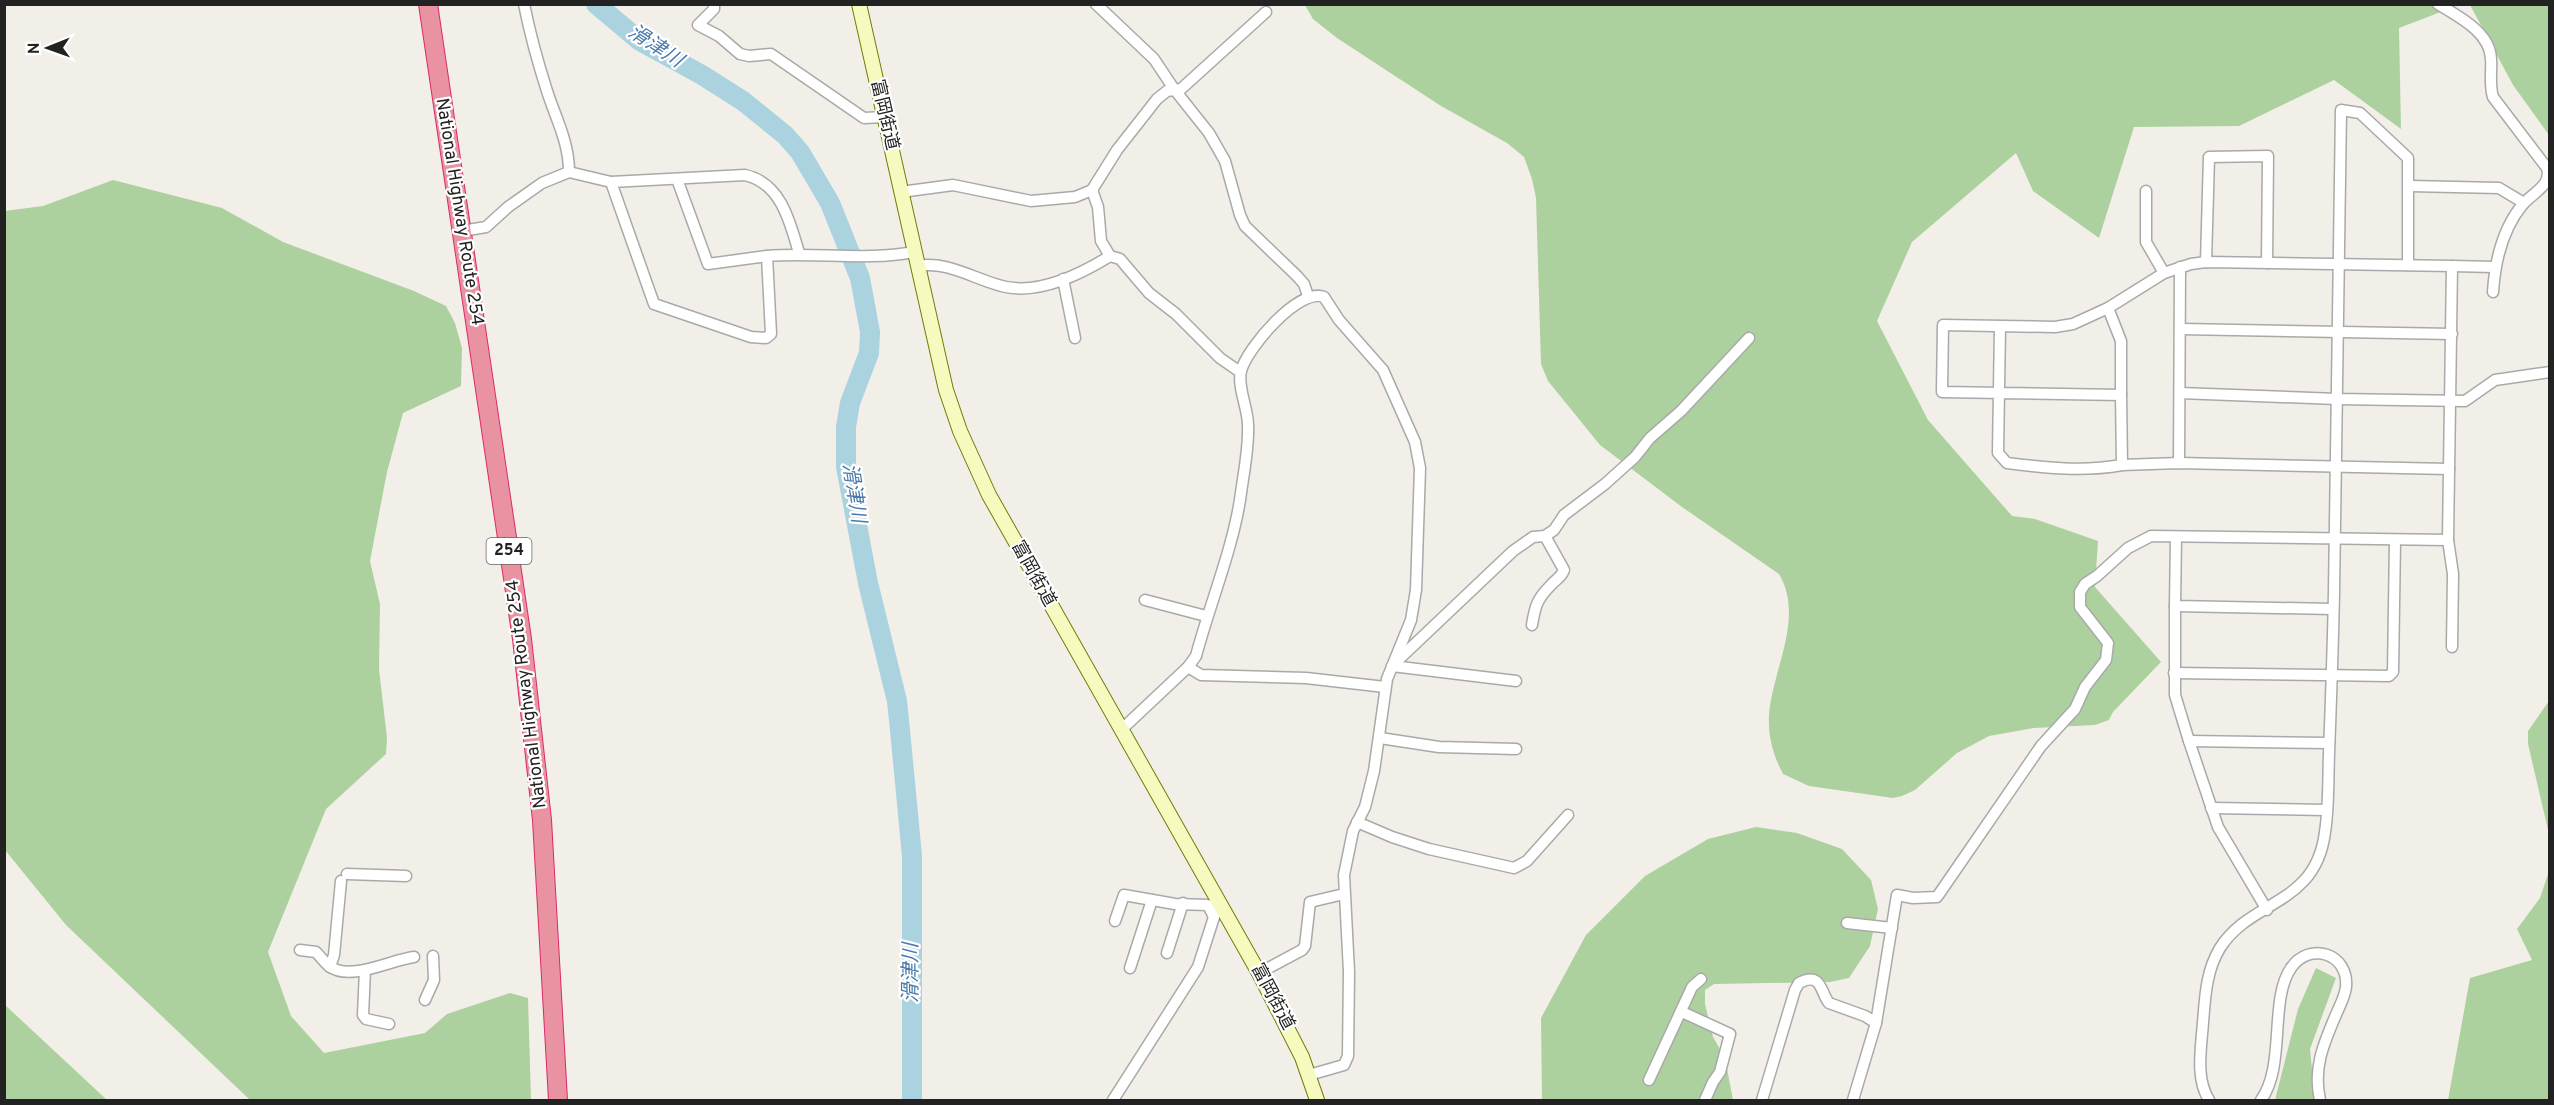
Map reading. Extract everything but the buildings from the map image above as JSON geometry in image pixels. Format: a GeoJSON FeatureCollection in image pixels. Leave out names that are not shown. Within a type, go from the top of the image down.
{"type":"FeatureCollection","features":[{"type":"Feature","properties":{"kind":"highway","name":"National Highway Route 254"},"geometry":{"type":"LineString","coordinates":[[428,4],[526,675],[542,831],[558,1101]]}},
{"type":"Feature","properties":{"kind":"street"},"geometry":{"type":"LineString","coordinates":[[524,4],[548,93],[568,147],[569,172]]}},
{"type":"Feature","properties":{"kind":"street"},"geometry":{"type":"LineString","coordinates":[[714,4],[714,9],[698,25],[719,36],[740,54],[749,56],[771,54],[864,118],[885,117]]}},
{"type":"Feature","properties":{"kind":"street","name":"富岡街道"},"geometry":{"type":"LineString","coordinates":[[860,4],[946,390],[973,463],[1218,911],[1259,973],[1294,1038],[1317,1101]]}},
{"type":"Feature","properties":{"kind":"street"},"geometry":{"type":"LineString","coordinates":[[1096,4],[1154,59],[1220,150],[1245,226],[1297,276],[1304,284],[1308,296]]}},
{"type":"Feature","properties":{"kind":"street"},"geometry":{"type":"LineString","coordinates":[[2438,4],[2485,39],[2490,50],[2490,82],[2493,97],[2547,168],[2549,175],[2547,182],[2524,203],[2508,230],[2495,267],[2493,292]]}},
{"type":"Feature","properties":{"kind":"street"},"geometry":{"type":"LineString","coordinates":[[901,192],[953,185],[1031,201],[1075,197],[1092,190],[1132,130],[1157,99],[1167,91],[1181,89],[1266,12]]}},
{"type":"Feature","properties":{"kind":"street"},"geometry":{"type":"LineString","coordinates":[[2209,1101],[2201,1082],[2200,1056],[2206,985],[2214,960],[2226,940],[2242,925],[2298,887],[2317,863],[2324,841],[2332,676],[2341,110],[2360,113],[2410,161],[2409,265]]}},
{"type":"Feature","properties":{"kind":"street"},"geometry":{"type":"LineString","coordinates":[[2206,262],[2209,157],[2268,156],[2267,263]]}},
{"type":"Feature","properties":{"kind":"street"},"geometry":{"type":"LineString","coordinates":[[462,231],[486,227],[508,207],[542,183],[569,172],[611,182],[734,175],[756,178],[778,197],[802,253]]}},
{"type":"Feature","properties":{"kind":"street"},"geometry":{"type":"LineString","coordinates":[[677,179],[708,264],[802,253],[893,255],[914,252]]}},
{"type":"Feature","properties":{"kind":"street"},"geometry":{"type":"LineString","coordinates":[[611,182],[654,304],[751,337],[766,338],[771,334],[772,322],[767,256]]}},
{"type":"Feature","properties":{"kind":"street"},"geometry":{"type":"LineString","coordinates":[[2410,186],[2499,188],[2524,203]]}},
{"type":"Feature","properties":{"kind":"street"},"geometry":{"type":"LineString","coordinates":[[1092,190],[1098,207],[1101,241],[1110,256],[1120,259],[1149,293],[1176,314],[1220,358],[1240,372]]}},
{"type":"Feature","properties":{"kind":"street"},"geometry":{"type":"LineString","coordinates":[[2146,191],[2146,242],[2164,273]]}},
{"type":"Feature","properties":{"kind":"street"},"geometry":{"type":"LineString","coordinates":[[917,266],[928,264],[954,270],[1006,287],[1036,287],[1063,279],[1110,256]]}},
{"type":"Feature","properties":{"kind":"street"},"geometry":{"type":"LineString","coordinates":[[2121,395],[1942,392],[1942,325],[2064,326],[2080,322],[2108,308],[2164,273],[2206,262],[2495,267]]}},
{"type":"Feature","properties":{"kind":"street"},"geometry":{"type":"LineString","coordinates":[[2452,266],[2448,540],[2453,574],[2452,647]]}},
{"type":"Feature","properties":{"kind":"street"},"geometry":{"type":"LineString","coordinates":[[2179,463],[2180,267]]}},
{"type":"Feature","properties":{"kind":"street"},"geometry":{"type":"LineString","coordinates":[[1063,279],[1075,338]]}},
{"type":"Feature","properties":{"kind":"street"},"geometry":{"type":"LineString","coordinates":[[1121,730],[1188,667],[1196,656],[1241,496],[1248,422],[1240,372],[1258,340],[1286,313],[1308,296],[1324,297],[1352,335],[1377,360],[1407,422],[1419,456],[1420,521],[1416,590],[1411,620],[1386,687],[1380,738],[1370,789],[1358,822],[1344,875],[1348,921],[1348,1056],[1344,1065],[1309,1075]]}},
{"type":"Feature","properties":{"kind":"street"},"geometry":{"type":"LineString","coordinates":[[2108,308],[2121,341],[2122,465]]}},
{"type":"Feature","properties":{"kind":"street"},"geometry":{"type":"LineString","coordinates":[[2000,326],[1998,453],[2007,463],[2057,470],[2094,470],[2122,465],[2179,463],[2449,469]]}},
{"type":"Feature","properties":{"kind":"street"},"geometry":{"type":"LineString","coordinates":[[2181,329],[2452,334]]}},
{"type":"Feature","properties":{"kind":"street"},"geometry":{"type":"LineString","coordinates":[[1392,666],[1513,551],[1533,537],[1545,536],[1554,530],[1564,515],[1605,484],[1635,457],[1650,438],[1681,411],[1749,338]]}},
{"type":"Feature","properties":{"kind":"street"},"geometry":{"type":"LineString","coordinates":[[2180,393],[2465,401],[2495,380],[2550,372]]}},
{"type":"Feature","properties":{"kind":"street"},"geometry":{"type":"LineString","coordinates":[[1532,625],[1535,602],[1552,583],[1561,578],[1564,570],[1545,536]]}},
{"type":"Feature","properties":{"kind":"street"},"geometry":{"type":"LineString","coordinates":[[1853,1101],[1876,1023],[1897,895],[1937,897],[2041,746],[2075,709],[2085,687],[2106,660],[2108,643],[2080,607],[2078,599],[2085,584],[2135,543],[2151,536],[2448,540]]}},
{"type":"Feature","properties":{"kind":"street"},"geometry":{"type":"LineString","coordinates":[[2176,537],[2175,694],[2188,741],[2218,827],[2267,910]]}},
{"type":"Feature","properties":{"kind":"street"},"geometry":{"type":"LineString","coordinates":[[2174,673],[2389,676],[2393,672],[2395,540]]}},
{"type":"Feature","properties":{"kind":"street"},"geometry":{"type":"LineString","coordinates":[[1145,600],[1206,616]]}},
{"type":"Feature","properties":{"kind":"street"},"geometry":{"type":"LineString","coordinates":[[2175,606],[2333,609]]}},
{"type":"Feature","properties":{"kind":"street"},"geometry":{"type":"LineString","coordinates":[[1392,666],[1516,681]]}},
{"type":"Feature","properties":{"kind":"street"},"geometry":{"type":"LineString","coordinates":[[1188,667],[1201,675],[1306,678],[1386,687]]}},
{"type":"Feature","properties":{"kind":"street"},"geometry":{"type":"LineString","coordinates":[[1380,738],[1439,747],[1516,749]]}},
{"type":"Feature","properties":{"kind":"street"},"geometry":{"type":"LineString","coordinates":[[2188,741],[2329,743]]}},
{"type":"Feature","properties":{"kind":"street"},"geometry":{"type":"LineString","coordinates":[[2211,808],[2326,810]]}},
{"type":"Feature","properties":{"kind":"street"},"geometry":{"type":"LineString","coordinates":[[1358,822],[1392,837],[1429,849],[1514,868],[1527,861],[1568,815]]}},
{"type":"Feature","properties":{"kind":"street"},"geometry":{"type":"LineString","coordinates":[[330,967],[334,955],[344,877],[406,876]]}},
{"type":"Feature","properties":{"kind":"street"},"geometry":{"type":"LineString","coordinates":[[1259,973],[1302,950],[1305,946],[1310,902],[1344,894]]}},
{"type":"Feature","properties":{"kind":"street"},"geometry":{"type":"LineString","coordinates":[[1113,1101],[1198,967],[1218,911],[1208,905],[1124,895],[1115,921]]}},
{"type":"Feature","properties":{"kind":"street"},"geometry":{"type":"LineString","coordinates":[[1130,968],[1152,900]]}},
{"type":"Feature","properties":{"kind":"street"},"geometry":{"type":"LineString","coordinates":[[1167,953],[1183,903]]}},
{"type":"Feature","properties":{"kind":"street"},"geometry":{"type":"LineString","coordinates":[[1847,923],[1892,928]]}},
{"type":"Feature","properties":{"kind":"street"},"geometry":{"type":"LineString","coordinates":[[300,950],[316,952],[330,967],[341,971],[365,970],[396,959],[414,957]]}},
{"type":"Feature","properties":{"kind":"street"},"geometry":{"type":"LineString","coordinates":[[2261,1101],[2266,1094],[2274,1065],[2286,977],[2297,960],[2315,953],[2332,956],[2339,962],[2346,980],[2343,999],[2319,1059],[2317,1076],[2320,1101]]}},
{"type":"Feature","properties":{"kind":"street"},"geometry":{"type":"LineString","coordinates":[[425,1000],[434,980],[434,957]]}},
{"type":"Feature","properties":{"kind":"street"},"geometry":{"type":"LineString","coordinates":[[365,970],[363,1015],[366,1019],[389,1024]]}},
{"type":"Feature","properties":{"kind":"street"},"geometry":{"type":"LineString","coordinates":[[1649,1080],[1692,987],[1701,979]]}},
{"type":"Feature","properties":{"kind":"street"},"geometry":{"type":"LineString","coordinates":[[1762,1101],[1799,983],[1804,980],[1816,981],[1821,986],[1829,1004],[1865,1016],[1876,1023]]}},
{"type":"Feature","properties":{"kind":"street"},"geometry":{"type":"LineString","coordinates":[[1682,1012],[1730,1034],[1720,1072],[1705,1101]]}},
{"type":"Feature","properties":{"kind":"green space"},"geometry":{"type":"Polygon","coordinates":[[[1305,5],[2459,5],[2399,28],[2401,129],[2334,80],[2239,126],[2134,127],[2099,238],[2033,191],[2016,153],[1912,242],[1877,321],[1928,420],[2012,516],[2035,519],[2098,541],[2095,587],[2161,662],[2113,712],[2109,720],[2095,725],[2034,728],[1989,736],[1957,753],[1915,790],[1893,798],[1809,786],[1783,774],[1776,760],[1769,731],[1771,698],[1788,626],[1789,608],[1786,591],[1779,574],[1682,507],[1600,445],[1548,381],[1541,364],[1536,198],[1524,157],[1507,143],[1441,106],[1337,38],[1313,19],[1305,5]]]}},
{"type":"Feature","properties":{"kind":"green space"},"geometry":{"type":"Polygon","coordinates":[[[2470,5],[2549,5],[2549,135],[2513,85],[2470,5]]]}},
{"type":"Feature","properties":{"kind":"green space"},"geometry":{"type":"Polygon","coordinates":[[[113,180],[222,208],[283,242],[414,291],[446,306],[455,323],[462,348],[461,386],[403,413],[387,472],[370,561],[380,604],[379,669],[387,738],[386,754],[326,809],[268,952],[291,1016],[324,1053],[425,1033],[447,1014],[510,993],[528,998],[531,1100],[250,1100],[66,925],[5,850],[5,211],[43,206],[113,180]]]}},
{"type":"Feature","properties":{"kind":"green space"},"geometry":{"type":"Polygon","coordinates":[[[2549,701],[2549,834],[2528,744],[2528,731],[2549,701]]]}},
{"type":"Feature","properties":{"kind":"green space"},"geometry":{"type":"Polygon","coordinates":[[[1756,827],[1797,833],[1842,849],[1871,880],[1878,909],[1870,946],[1849,978],[1830,982],[1714,984],[1705,990],[1705,1004],[1713,1037],[1725,1058],[1733,1100],[1542,1100],[1541,1018],[1586,935],[1645,876],[1708,839],[1756,827]]]}},
{"type":"Feature","properties":{"kind":"green space"},"geometry":{"type":"Polygon","coordinates":[[[2549,871],[2549,1100],[2448,1100],[2470,978],[2532,960],[2517,929],[2540,898],[2549,871]]]}},
{"type":"Feature","properties":{"kind":"green space"},"geometry":{"type":"Polygon","coordinates":[[[2316,968],[2336,978],[2310,1049],[2315,1100],[2275,1100],[2298,1009],[2316,968]]]}},
{"type":"Feature","properties":{"kind":"green space"},"geometry":{"type":"Polygon","coordinates":[[[4,1004],[107,1100],[5,1100],[4,1004]]]}},
{"type":"Feature","properties":{"kind":"waterway","name":"滑津川"},"geometry":{"type":"LineString","coordinates":[[596,4],[640,41],[702,75],[743,101],[785,135],[800,152],[830,203],[860,278],[870,332],[869,353],[850,403],[846,427],[846,467],[868,583],[897,701],[912,856],[912,1100]]}}]}
